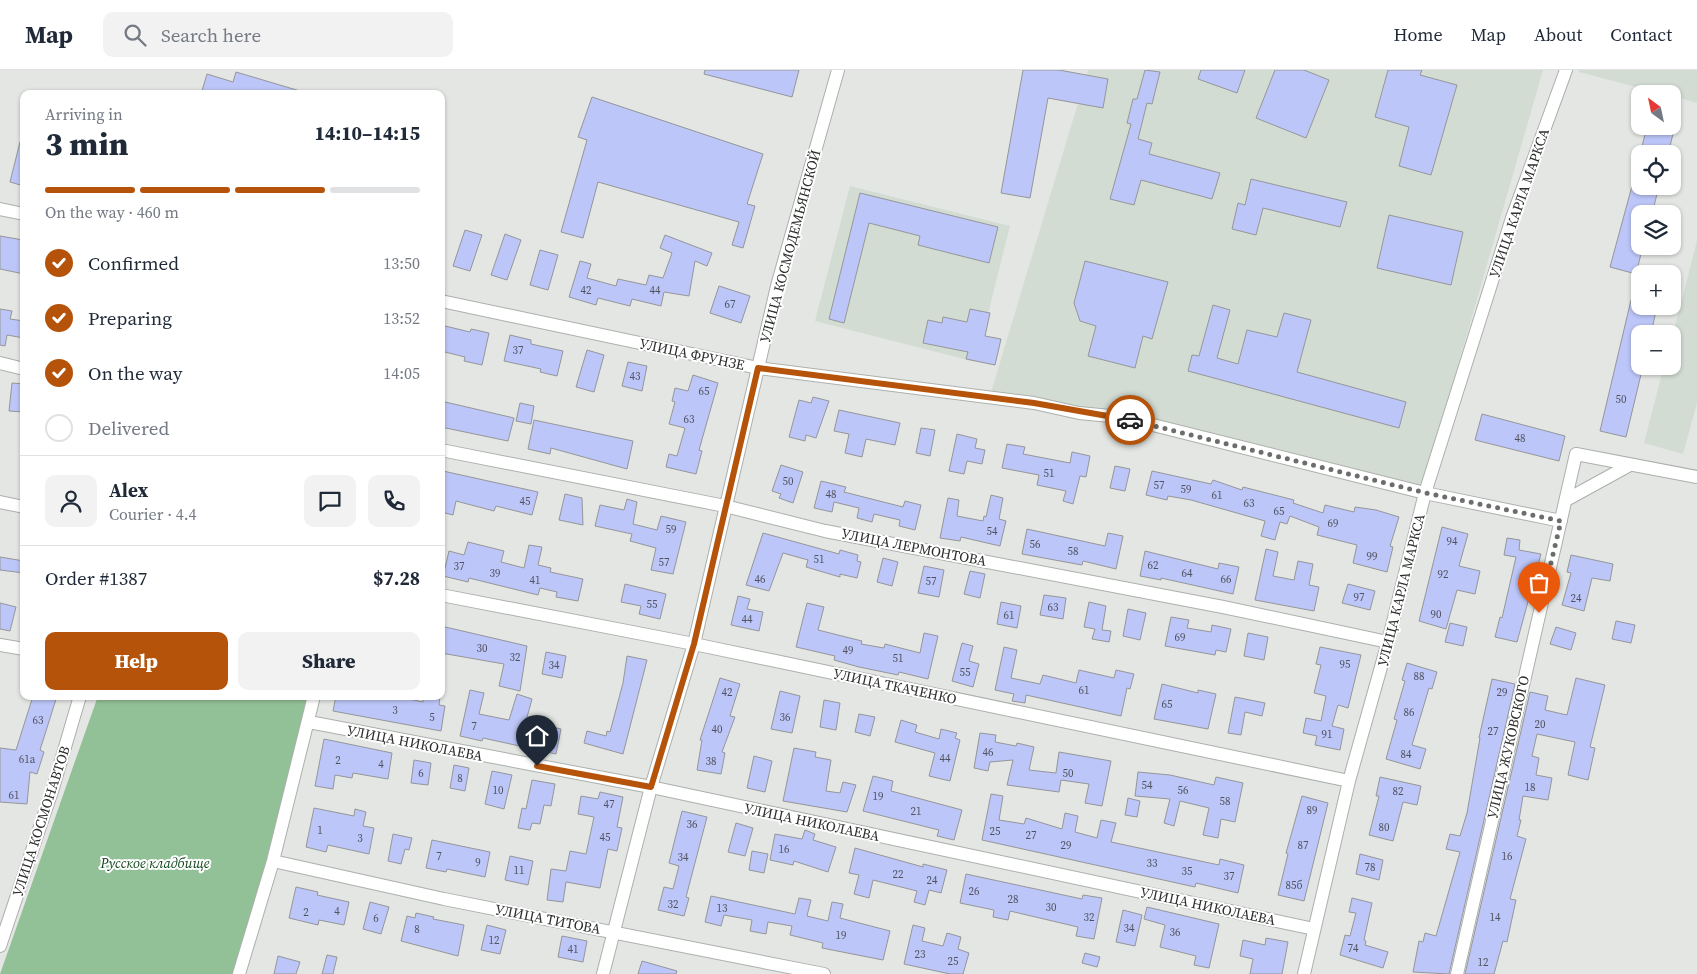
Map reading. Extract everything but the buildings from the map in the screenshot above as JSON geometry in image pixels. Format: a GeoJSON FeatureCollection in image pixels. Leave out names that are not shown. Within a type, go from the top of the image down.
{"type":"FeatureCollection","features":[{"type":"Feature","properties":{"kind":"street","name":"УЛИЦА КОСМОДЕМЬЯНСКОЙ"},"geometry":{"type":"LineString","coordinates":[[603,974],[651,787],[694,644],[778,286],[838,70]]}},
{"type":"Feature","properties":{"kind":"street","name":"УЛИЦА КАРЛА МАРКСА"},"geometry":{"type":"LineString","coordinates":[[1304,974],[1349,782],[1388,642],[1426,493],[1512,218],[1566,70]]}},
{"type":"Feature","properties":{"kind":"street"},"geometry":{"type":"LineString","coordinates":[[0,210],[20,213]]}},
{"type":"Feature","properties":{"kind":"street","name":"УЛИЦА ФРУНЗЕ"},"geometry":{"type":"LineString","coordinates":[[445,302],[758,368],[1034,403],[1120,418],[1426,493],[1561,521]]}},
{"type":"Feature","properties":{"kind":"street"},"geometry":{"type":"LineString","coordinates":[[0,364],[20,368]]}},
{"type":"Feature","properties":{"kind":"street","name":"УЛИЦА ЛЕРМОНТОВА"},"geometry":{"type":"LineString","coordinates":[[445,451],[725,506],[825,531],[1214,605],[1388,642]]}},
{"type":"Feature","properties":{"kind":"street","name":"УЛИЦА ЖУКОВСКОГО"},"geometry":{"type":"LineString","coordinates":[[1457,974],[1576,454],[1628,466]]}},
{"type":"Feature","properties":{"kind":"street"},"geometry":{"type":"LineString","coordinates":[[1566,500],[1628,466],[1697,477]]}},
{"type":"Feature","properties":{"kind":"street"},"geometry":{"type":"LineString","coordinates":[[0,502],[20,506]]}},
{"type":"Feature","properties":{"kind":"street","name":"УЛИЦА ТКАЧЕНКО"},"geometry":{"type":"LineString","coordinates":[[445,596],[694,644],[1349,782]]}},
{"type":"Feature","properties":{"kind":"street"},"geometry":{"type":"LineString","coordinates":[[0,644],[20,647]]}},
{"type":"Feature","properties":{"kind":"street","name":"УЛИЦА КОСМОНАВТОВ"},"geometry":{"type":"LineString","coordinates":[[0,946],[53,788],[79,700]]}},
{"type":"Feature","properties":{"kind":"street"},"geometry":{"type":"LineString","coordinates":[[239,974],[273,862],[313,700]]}},
{"type":"Feature","properties":{"kind":"street","name":"УЛИЦА НИКОЛАЕВА"},"geometry":{"type":"LineString","coordinates":[[309,722],[651,787],[1314,929]]}},
{"type":"Feature","properties":{"kind":"street","name":"УЛИЦА ТИТОВА"},"geometry":{"type":"LineString","coordinates":[[273,862],[444,899],[824,974]]}},
{"type":"Feature","properties":{"kind":"shaded area"},"geometry":{"type":"Polygon","coordinates":[[[1088,70],[1543,70],[1423,487],[989,399],[1088,70]]]}},
{"type":"Feature","properties":{"kind":"shaded area"},"geometry":{"type":"Polygon","coordinates":[[[1579,70],[1697,70],[1697,103],[1681,98],[1681,85],[1631,86],[1579,72],[1579,70]]]}},
{"type":"Feature","properties":{"kind":"shaded area"},"geometry":{"type":"Polygon","coordinates":[[[850,186],[1010,226],[976,362],[815,321],[850,186]]]}},
{"type":"Feature","properties":{"kind":"shaded area"},"geometry":{"type":"Polygon","coordinates":[[[1697,241],[1697,403],[1683,454],[1644,443],[1662,375],[1681,375],[1681,325],[1675,325],[1678,315],[1681,315],[1681,303],[1697,241]]]}},
{"type":"Feature","properties":{"kind":"green space","name":"Русское кладбище"},"geometry":{"type":"Polygon","coordinates":[[[97,700],[306,700],[274,840],[236,974],[0,974],[97,700]]]}},
{"type":"Feature","properties":{"kind":"way so far"},"geometry":{"type":"LineString","coordinates":[[1130,420],[1426,493],[1561,521],[1539,613]]}},
{"type":"Feature","properties":{"kind":"route"},"geometry":{"type":"LineString","coordinates":[[537,766],[651,787],[694,644],[758,368],[989,399],[1034,403],[1130,420]]}}]}
